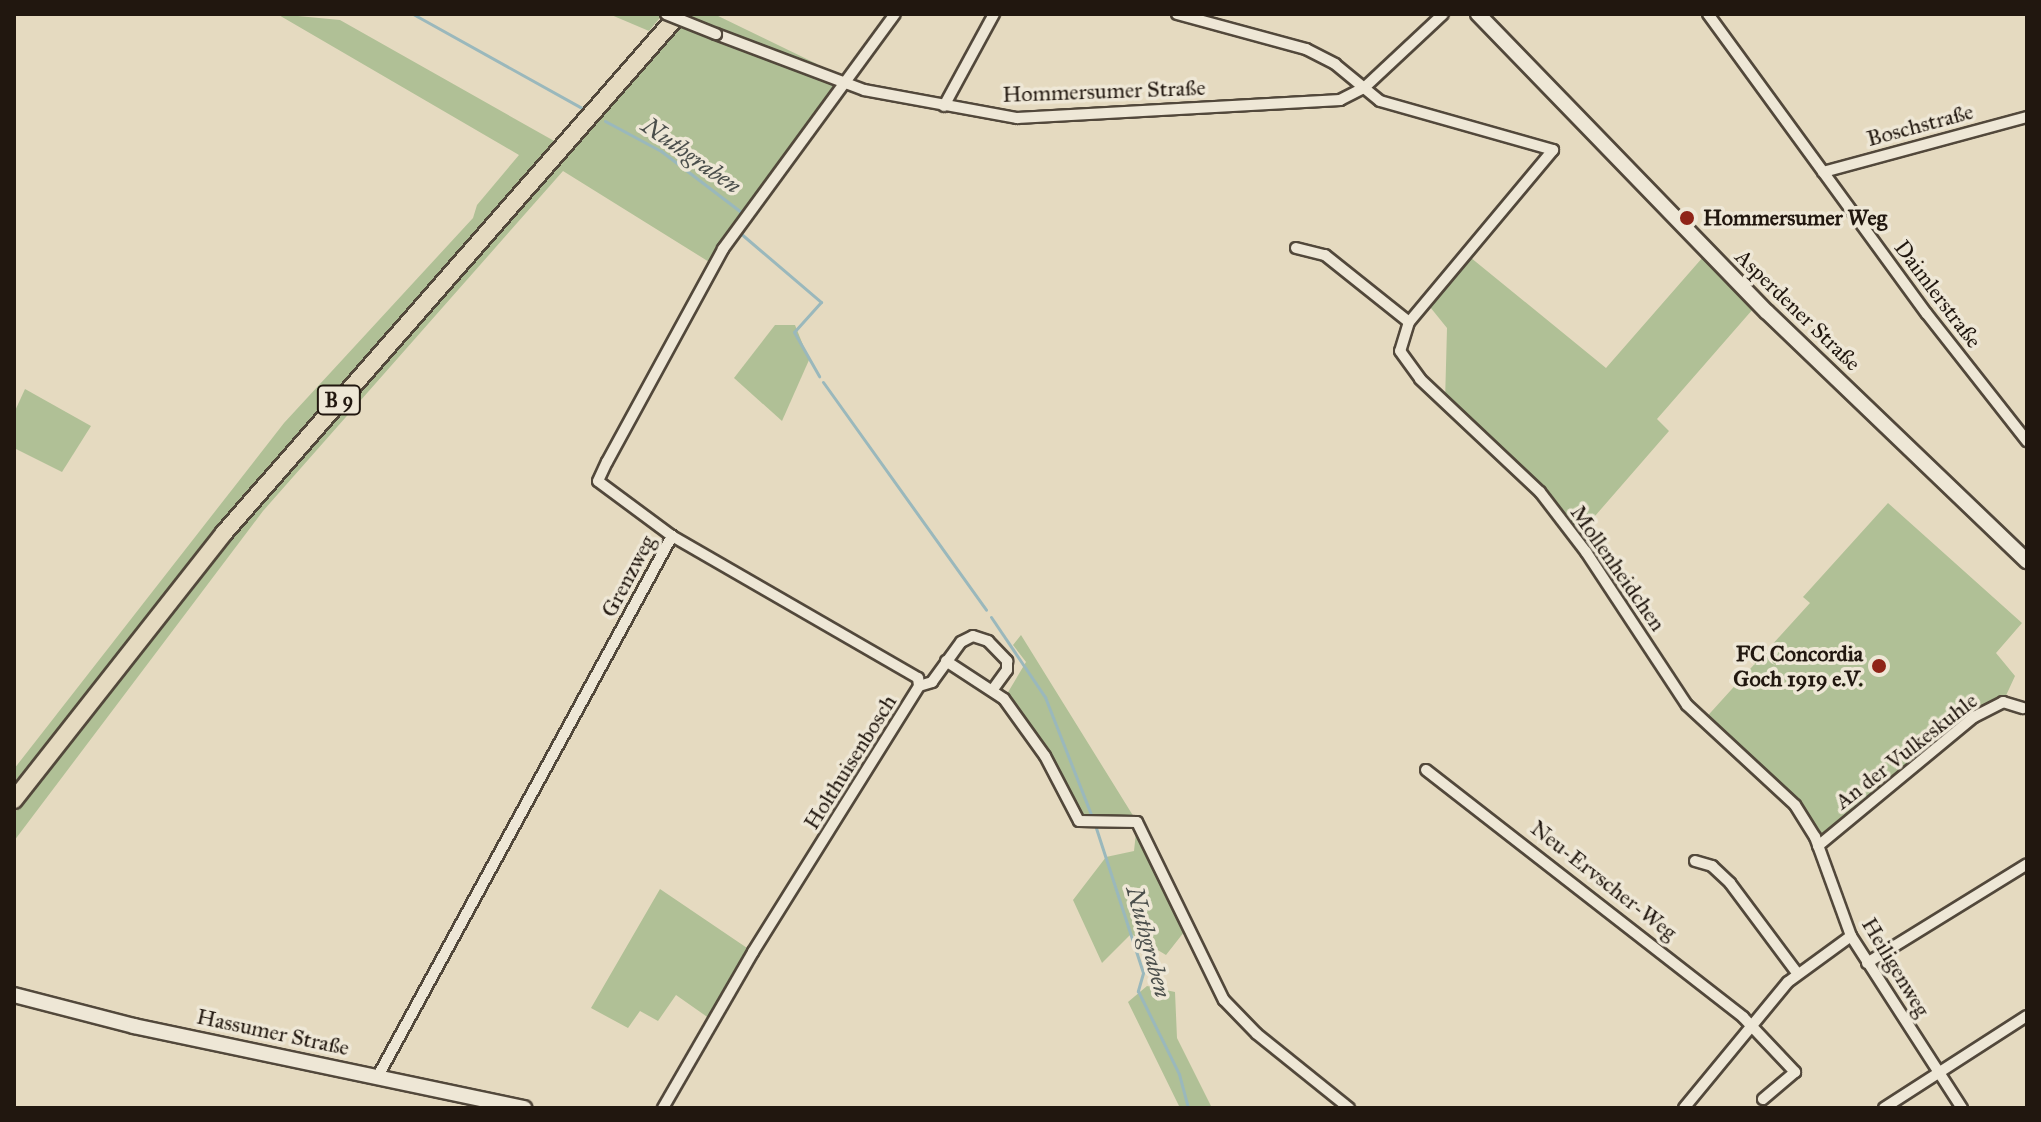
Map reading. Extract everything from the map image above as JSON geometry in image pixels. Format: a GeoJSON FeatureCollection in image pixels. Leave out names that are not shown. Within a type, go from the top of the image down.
{"type":"FeatureCollection","features":[{"type":"Feature","properties":{"kind":"main road","name":"B 9"},"geometry":{"type":"LineString","coordinates":[[14,800],[224,533],[679,14]]}},
{"type":"Feature","properties":{"kind":"main road","name":"Asperdener Straße"},"geometry":{"type":"LineString","coordinates":[[1483,16],[1767,312],[2027,561]]}},
{"type":"Feature","properties":{"kind":"main road","name":"Hassumer Straße"},"geometry":{"type":"LineString","coordinates":[[14,995],[524,1108]]}},
{"type":"Feature","properties":{"kind":"street","name":"Hommersumer Straße"},"geometry":{"type":"LineString","coordinates":[[666,14],[843,84],[1017,118],[1340,100],[1364,88],[1443,14]]}},
{"type":"Feature","properties":{"kind":"street","name":"Grenzweg"},"geometry":{"type":"LineString","coordinates":[[378,1076],[672,536],[598,481],[723,249],[895,14]]}},
{"type":"Feature","properties":{"kind":"street"},"geometry":{"type":"LineString","coordinates":[[944,106],[994,14]]}},
{"type":"Feature","properties":{"kind":"street"},"geometry":{"type":"LineString","coordinates":[[1177,14],[1306,49],[1380,101],[1553,150],[1409,322],[1325,255],[1296,248]]}},
{"type":"Feature","properties":{"kind":"street","name":"Daimlerstraße"},"geometry":{"type":"LineString","coordinates":[[1708,14],[1823,172],[2027,441]]}},
{"type":"Feature","properties":{"kind":"street","name":"Boschstraße"},"geometry":{"type":"LineString","coordinates":[[1823,172],[2027,117]]}},
{"type":"Feature","properties":{"kind":"street","name":"Mollenheidchen"},"geometry":{"type":"LineString","coordinates":[[1409,322],[1400,351],[1420,379],[1506,455],[1540,492],[1586,552],[1687,705],[1795,805],[1816,842]]}},
{"type":"Feature","properties":{"kind":"street","name":"Holthuisenbosch"},"geometry":{"type":"LineString","coordinates":[[663,1108],[919,686],[918,678],[672,536]]}},
{"type":"Feature","properties":{"kind":"street"},"geometry":{"type":"LineString","coordinates":[[919,686],[932,682],[946,661],[968,638],[982,638],[1007,661],[1007,670],[993,689]]}},
{"type":"Feature","properties":{"kind":"street"},"geometry":{"type":"LineString","coordinates":[[946,661],[993,689],[1045,756],[1079,821],[1137,822],[1145,832],[1224,1000],[1257,1034],[1349,1108]]}},
{"type":"Feature","properties":{"kind":"street","name":"An der Vulkeskuhle"},"geometry":{"type":"LineString","coordinates":[[1816,842],[1974,717],[2003,702],[2023,708]]}},
{"type":"Feature","properties":{"kind":"street","name":"Neu-Ervscher-Weg"},"geometry":{"type":"LineString","coordinates":[[1426,770],[1571,878],[1752,1028],[1795,1072],[1763,1099]]}},
{"type":"Feature","properties":{"kind":"street","name":"Heiligenweg"},"geometry":{"type":"LineString","coordinates":[[1816,842],[1851,936],[1962,1108]]}},
{"type":"Feature","properties":{"kind":"street"},"geometry":{"type":"LineString","coordinates":[[1695,861],[1712,866],[1730,883],[1797,973]]}},
{"type":"Feature","properties":{"kind":"street"},"geometry":{"type":"LineString","coordinates":[[1867,963],[2027,864]]}},
{"type":"Feature","properties":{"kind":"street"},"geometry":{"type":"LineString","coordinates":[[1684,1108],[1797,973],[1851,936]]}},
{"type":"Feature","properties":{"kind":"street"},"geometry":{"type":"LineString","coordinates":[[1884,1108],[2027,1016]]}},
{"type":"Feature","properties":{"kind":"green space"},"geometry":{"type":"Polygon","coordinates":[[[277,14],[340,20],[556,142],[139,628],[14,790],[14,769],[284,423],[473,218],[477,205],[519,155],[277,14]]]}},
{"type":"Feature","properties":{"kind":"green space"},"geometry":{"type":"Polygon","coordinates":[[[609,14],[663,14],[649,31],[609,14]]]}},
{"type":"Feature","properties":{"kind":"green space"},"geometry":{"type":"Polygon","coordinates":[[[686,14],[714,14],[817,64],[813,71],[843,84],[714,265],[563,171],[263,511],[14,841],[14,814],[126,666],[271,490],[686,14]]]}},
{"type":"Feature","properties":{"kind":"green space"},"geometry":{"type":"Polygon","coordinates":[[[1465,253],[1606,368],[1703,257],[1753,309],[1657,419],[1669,431],[1575,539],[1540,492],[1445,402],[1447,328],[1426,302],[1465,253]]]}},
{"type":"Feature","properties":{"kind":"green space"},"geometry":{"type":"Polygon","coordinates":[[[775,325],[795,325],[809,360],[782,421],[734,378],[775,325]]]}},
{"type":"Feature","properties":{"kind":"green space"},"geometry":{"type":"Polygon","coordinates":[[[25,389],[91,426],[62,472],[14,448],[14,413],[25,389]]]}},
{"type":"Feature","properties":{"kind":"green space","name":"FC Concordia Goch 1919 e.V."},"geometry":{"type":"Polygon","coordinates":[[[1888,503],[2022,623],[1996,653],[2015,676],[2003,702],[1974,717],[1818,846],[1795,805],[1702,722],[1810,603],[1803,597],[1888,503]]]}},
{"type":"Feature","properties":{"kind":"green space"},"geometry":{"type":"Polygon","coordinates":[[[1021,635],[1137,822],[1188,927],[1166,955],[1131,934],[1102,963],[1073,900],[1106,857],[1134,851],[1137,823],[1079,821],[1045,756],[1004,699],[1026,662],[1013,645],[1021,635]]]}},
{"type":"Feature","properties":{"kind":"green space"},"geometry":{"type":"Polygon","coordinates":[[[660,889],[753,952],[713,1021],[676,995],[658,1021],[640,1011],[628,1028],[591,1008],[660,889]]]}},
{"type":"Feature","properties":{"kind":"green space"},"geometry":{"type":"Polygon","coordinates":[[[1147,986],[1175,992],[1177,1038],[1212,1108],[1180,1108],[1128,1002],[1147,986]]]}},
{"type":"Feature","properties":{"kind":"waterway","name":"Nuthgraben"},"geometry":{"type":"LineString","coordinates":[[413,14],[582,108]]}},
{"type":"Feature","properties":{"kind":"waterway","name":"Nuthgraben"},"geometry":{"type":"LineString","coordinates":[[605,121],[661,151],[741,212],[734,228]]}},
{"type":"Feature","properties":{"kind":"waterway","name":"Nuthgraben"},"geometry":{"type":"LineString","coordinates":[[739,232],[821,302],[794,332],[819,376]]}},
{"type":"Feature","properties":{"kind":"waterway","name":"Nuthgraben"},"geometry":{"type":"LineString","coordinates":[[823,382],[986,610]]}},
{"type":"Feature","properties":{"kind":"waterway","name":"Nuthgraben"},"geometry":{"type":"LineString","coordinates":[[991,617],[1045,697],[1092,817]]}},
{"type":"Feature","properties":{"kind":"waterway","name":"Nuthgraben"},"geometry":{"type":"LineString","coordinates":[[1096,828],[1143,973],[1138,991],[1179,1074],[1188,1108]]}},
{"type":"Feature","properties":{"kind":"place","name":"Hommersumer Weg"},"geometry":{"type":"Point","coordinates":[1687,218]}},
{"type":"Feature","properties":{"kind":"place","name":"FC Concordia Goch 1919 e.V."},"geometry":{"type":"Point","coordinates":[1879,666]}}]}
